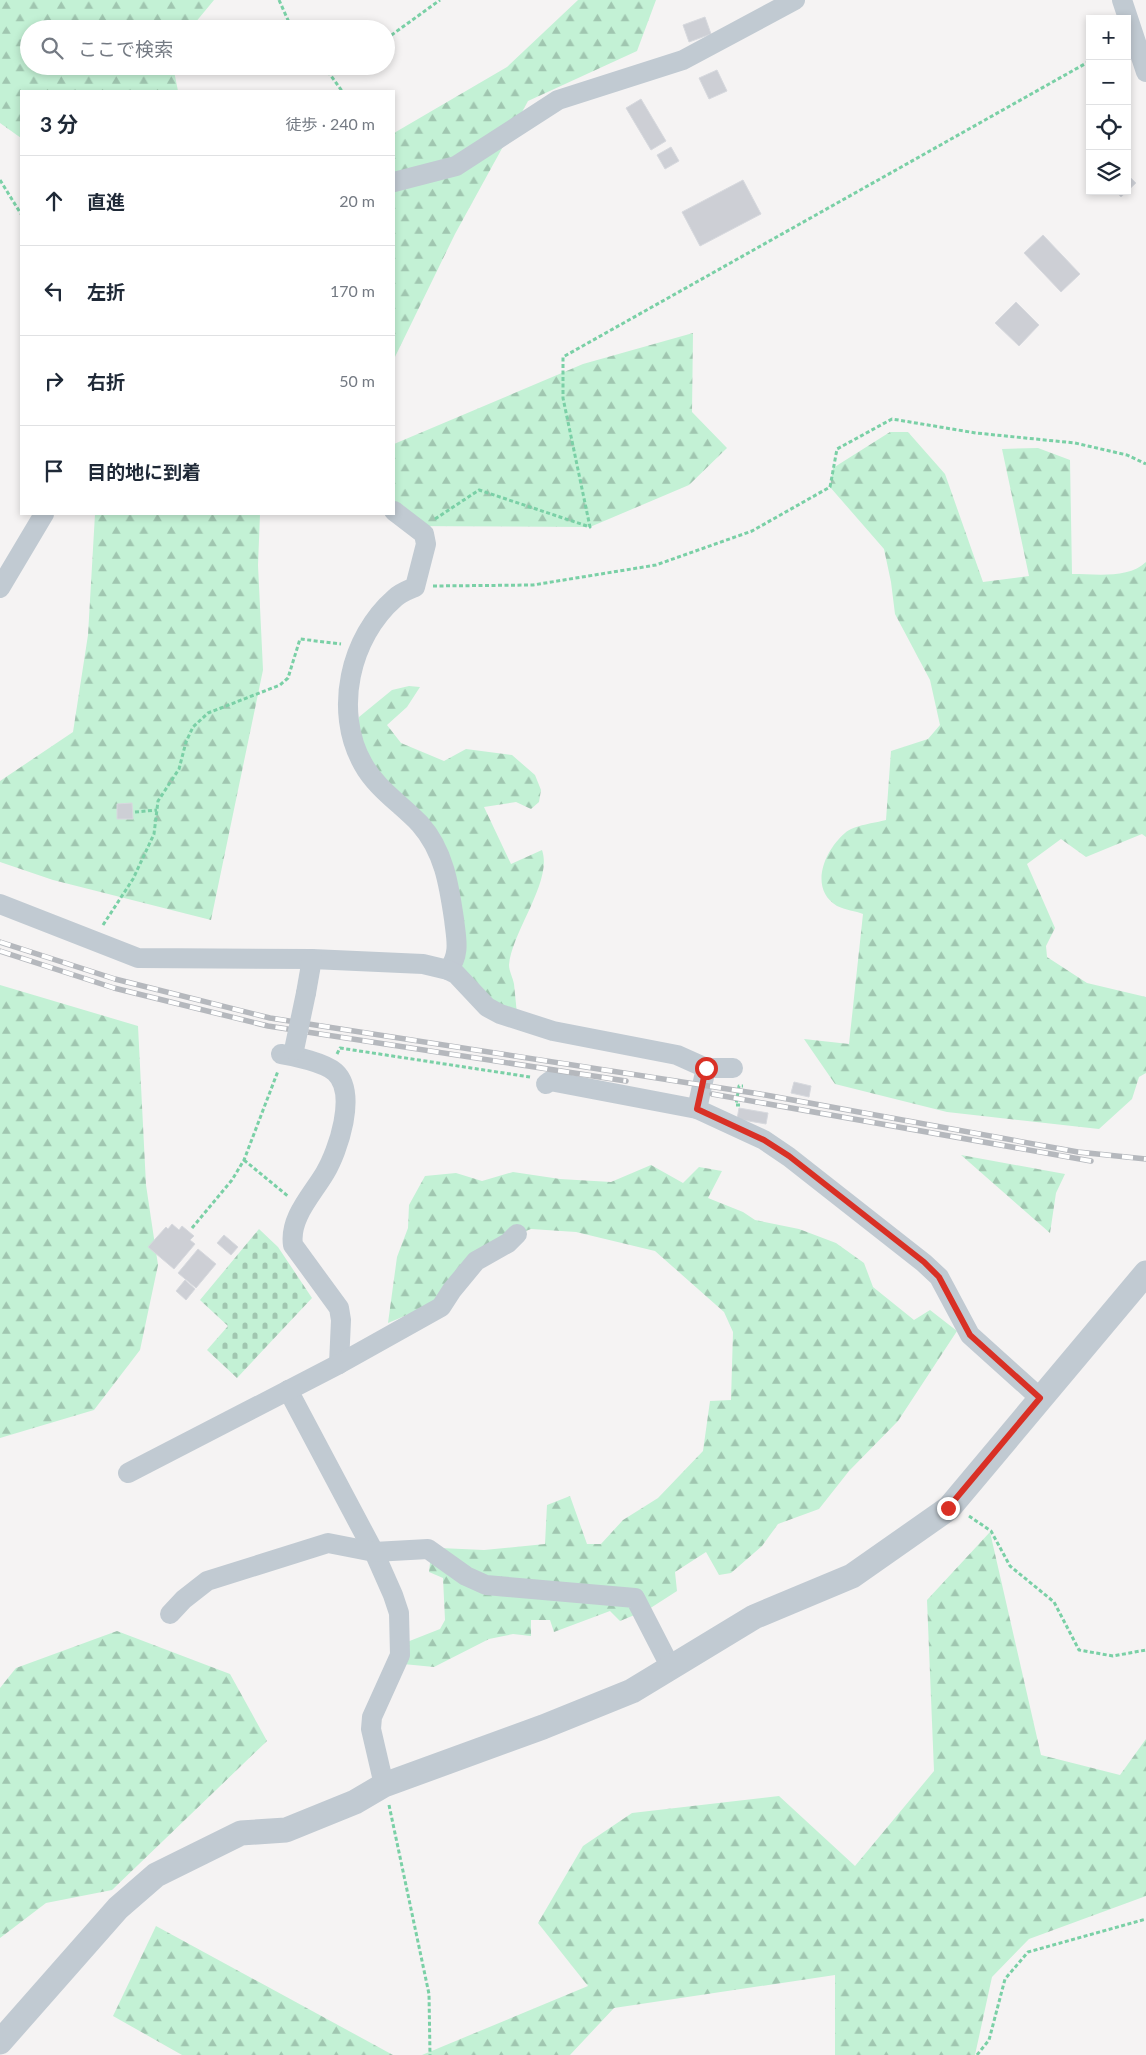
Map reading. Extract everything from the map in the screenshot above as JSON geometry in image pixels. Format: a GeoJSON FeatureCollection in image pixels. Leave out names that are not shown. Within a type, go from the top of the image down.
{"type":"FeatureCollection","features":[{"type":"Feature","properties":{"kind":"street"},"geometry":{"type":"LineString","coordinates":[[395,182],[456,166],[558,100],[683,60],[795,0]]}},
{"type":"Feature","properties":{"kind":"street"},"geometry":{"type":"LineString","coordinates":[[1122,0],[1146,72]]}},
{"type":"Feature","properties":{"kind":"street"},"geometry":{"type":"LineString","coordinates":[[395,512],[420,529],[426,544],[415,587],[395,597],[373,623],[359,646],[349,690],[348,725],[361,762],[368,773],[420,825],[437,850],[449,885],[458,946],[454,962],[448,970]]}},
{"type":"Feature","properties":{"kind":"street"},"geometry":{"type":"LineString","coordinates":[[0,588],[43,515]]}},
{"type":"Feature","properties":{"kind":"street"},"geometry":{"type":"LineString","coordinates":[[0,904],[138,958],[312,959],[422,964],[448,970],[456,974],[487,1007],[500,1014],[553,1031],[677,1055],[706,1068],[736,1077]]}},
{"type":"Feature","properties":{"kind":"street"},"geometry":{"type":"LineString","coordinates":[[312,959],[306,993],[288,1053],[330,1068],[339,1078],[345,1098],[341,1134],[333,1158],[291,1232],[293,1245],[339,1308],[341,1320],[339,1364]]}},
{"type":"Feature","properties":{"kind":"street"},"geometry":{"type":"LineString","coordinates":[[697,1109],[706,1068]]}},
{"type":"Feature","properties":{"kind":"street"},"geometry":{"type":"LineString","coordinates":[[548,1082],[697,1109],[764,1140],[789,1156],[924,1262],[939,1277],[970,1335],[1040,1398]]}},
{"type":"Feature","properties":{"kind":"street"},"geometry":{"type":"LineString","coordinates":[[128,1473],[339,1364],[441,1307],[452,1290],[476,1261],[508,1243],[517,1234]]}},
{"type":"Feature","properties":{"kind":"street"},"geometry":{"type":"LineString","coordinates":[[0,2042],[118,1908],[156,1875],[241,1833],[286,1830],[355,1802],[384,1785],[544,1727],[623,1695],[754,1617],[852,1576],[952,1505],[1146,1273]]}},
{"type":"Feature","properties":{"kind":"street"},"geometry":{"type":"LineString","coordinates":[[288,1390],[374,1552],[393,1595],[398,1613],[401,1647],[371,1729],[384,1785]]}},
{"type":"Feature","properties":{"kind":"street"},"geometry":{"type":"LineString","coordinates":[[170,1614],[184,1599],[208,1581],[328,1543],[374,1552],[428,1549],[466,1576],[486,1584],[635,1598],[671,1668]]}},
{"type":"Feature","properties":{"kind":"path"},"geometry":{"type":"LineString","coordinates":[[279,0],[288,20]]}},
{"type":"Feature","properties":{"kind":"path"},"geometry":{"type":"LineString","coordinates":[[395,32],[440,0]]}},
{"type":"Feature","properties":{"kind":"path"},"geometry":{"type":"LineString","coordinates":[[420,529],[479,490],[590,528],[563,398],[563,357],[1086,63]]}},
{"type":"Feature","properties":{"kind":"path"},"geometry":{"type":"LineString","coordinates":[[330,75],[341,90]]}},
{"type":"Feature","properties":{"kind":"path"},"geometry":{"type":"LineString","coordinates":[[0,180],[20,212]]}},
{"type":"Feature","properties":{"kind":"path"},"geometry":{"type":"LineString","coordinates":[[415,587],[533,585],[664,562],[752,531],[830,487],[837,449],[892,419],[976,433],[1075,444],[1127,456],[1146,464]]}},
{"type":"Feature","properties":{"kind":"path"},"geometry":{"type":"LineString","coordinates":[[93,941],[133,879],[154,834],[158,801],[179,769],[186,742],[193,727],[208,713],[280,685],[288,678],[300,639],[359,646]]}},
{"type":"Feature","properties":{"kind":"path"},"geometry":{"type":"LineString","coordinates":[[135,812],[157,810]]}},
{"type":"Feature","properties":{"kind":"path"},"geometry":{"type":"LineString","coordinates":[[330,1068],[340,1048],[548,1082]]}},
{"type":"Feature","properties":{"kind":"path"},"geometry":{"type":"LineString","coordinates":[[192,1228],[232,1180],[244,1160],[288,1053]]}},
{"type":"Feature","properties":{"kind":"path"},"geometry":{"type":"LineString","coordinates":[[736,1077],[736,1104],[740,1105]]}},
{"type":"Feature","properties":{"kind":"path"},"geometry":{"type":"LineString","coordinates":[[244,1160],[303,1208]]}},
{"type":"Feature","properties":{"kind":"path"},"geometry":{"type":"LineString","coordinates":[[952,1505],[991,1531],[1010,1566],[1054,1602],[1079,1650],[1113,1656],[1146,1650]]}},
{"type":"Feature","properties":{"kind":"path"},"geometry":{"type":"LineString","coordinates":[[384,1785],[429,1994],[430,2055]]}},
{"type":"Feature","properties":{"kind":"path"},"geometry":{"type":"LineString","coordinates":[[977,2055],[989,2040],[1005,1978],[1028,1952],[1146,1919]]}},
{"type":"Feature","properties":{"kind":"green space"},"geometry":{"type":"Polygon","coordinates":[[[0,0],[214,0],[197,20],[20,20],[20,75],[175,75],[178,90],[20,90],[20,137],[0,123],[0,0]]]}},
{"type":"Feature","properties":{"kind":"green space"},"geometry":{"type":"Polygon","coordinates":[[[578,0],[656,0],[637,51],[528,101],[455,234],[395,357],[395,132],[507,67],[578,0]]]}},
{"type":"Feature","properties":{"kind":"green space"},"geometry":{"type":"Polygon","coordinates":[[[693,333],[692,412],[727,448],[689,485],[590,527],[398,526],[395,515],[395,444],[583,364],[693,333]]]}},
{"type":"Feature","properties":{"kind":"green space"},"geometry":{"type":"Polygon","coordinates":[[[890,432],[908,432],[945,474],[983,582],[1029,576],[1002,449],[1038,448],[1070,460],[1072,574],[1101,575],[1121,573],[1130,571],[1146,562],[1146,837],[1142,834],[1086,857],[1061,839],[1027,864],[1055,928],[1046,946],[1047,957],[1087,983],[1146,997],[1146,1073],[1139,1077],[1132,1099],[1099,1129],[947,1112],[835,1084],[804,1039],[849,1044],[863,914],[843,909],[828,898],[823,889],[822,879],[826,859],[838,840],[849,830],[886,820],[891,751],[928,739],[940,725],[930,680],[895,614],[884,549],[830,487],[833,468],[890,432]]]}},
{"type":"Feature","properties":{"kind":"green space"},"geometry":{"type":"Polygon","coordinates":[[[95,515],[260,515],[258,565],[263,670],[211,920],[53,880],[0,862],[0,781],[73,732],[88,635],[95,515]]]}},
{"type":"Feature","properties":{"kind":"green space"},"geometry":{"type":"Polygon","coordinates":[[[409,686],[420,687],[407,707],[387,725],[401,743],[444,761],[466,749],[512,755],[535,775],[541,790],[539,802],[531,809],[516,802],[484,807],[511,864],[542,850],[544,862],[537,891],[517,937],[509,965],[514,984],[517,1014],[502,1010],[461,975],[453,883],[378,780],[356,738],[359,717],[392,690],[409,686]]]}},
{"type":"Feature","properties":{"kind":"green space"},"geometry":{"type":"Polygon","coordinates":[[[0,985],[138,1026],[146,1185],[158,1265],[140,1350],[94,1410],[0,1438],[0,985]]]}},
{"type":"Feature","properties":{"kind":"green space"},"geometry":{"type":"Polygon","coordinates":[[[961,1155],[1065,1174],[1056,1193],[1050,1233],[961,1155]]]}},
{"type":"Feature","properties":{"kind":"green space"},"geometry":{"type":"Polygon","coordinates":[[[651,1165],[683,1183],[699,1167],[722,1171],[708,1198],[743,1212],[755,1220],[799,1229],[836,1243],[864,1263],[873,1287],[914,1320],[930,1310],[957,1331],[898,1421],[849,1471],[819,1509],[778,1524],[762,1546],[731,1573],[719,1575],[706,1552],[675,1572],[677,1591],[649,1609],[620,1621],[610,1611],[554,1632],[550,1620],[531,1620],[531,1636],[513,1634],[489,1639],[434,1667],[403,1664],[407,1642],[440,1629],[445,1620],[443,1578],[429,1572],[431,1554],[440,1548],[484,1550],[545,1544],[547,1505],[570,1496],[587,1544],[601,1544],[623,1520],[658,1498],[703,1451],[710,1401],[731,1400],[733,1332],[724,1312],[655,1251],[576,1232],[531,1229],[503,1240],[438,1302],[388,1323],[397,1257],[408,1228],[409,1205],[425,1176],[456,1173],[482,1181],[513,1172],[560,1179],[611,1182],[651,1165]]]}},
{"type":"Feature","properties":{"kind":"green space"},"geometry":{"type":"Polygon","coordinates":[[[259,1229],[278,1247],[312,1298],[237,1378],[207,1350],[228,1326],[200,1300],[259,1229]]]}},
{"type":"Feature","properties":{"kind":"green space"},"geometry":{"type":"Polygon","coordinates":[[[990,1532],[1041,1755],[1120,1775],[1146,1739],[1146,1896],[1029,1939],[992,1977],[975,2055],[835,2055],[835,1975],[614,2008],[570,2055],[422,2055],[588,1986],[538,1923],[583,1846],[632,1813],[779,1796],[855,1866],[934,1771],[927,1600],[990,1532]]]}},
{"type":"Feature","properties":{"kind":"green space"},"geometry":{"type":"Polygon","coordinates":[[[117,1631],[230,1674],[267,1741],[112,1890],[46,1903],[0,1938],[0,1688],[16,1668],[117,1631]]]}},
{"type":"Feature","properties":{"kind":"green space"},"geometry":{"type":"Polygon","coordinates":[[[156,1926],[393,2055],[182,2055],[113,2016],[156,1926]]]}},
{"type":"Feature","properties":{"kind":"building"},"geometry":{"type":"Polygon","coordinates":[[[705,17],[711,34],[689,42],[683,25],[705,17]]]}},
{"type":"Feature","properties":{"kind":"building"},"geometry":{"type":"Polygon","coordinates":[[[717,70],[727,91],[709,99],[699,78],[717,70]]]}},
{"type":"Feature","properties":{"kind":"building"},"geometry":{"type":"Polygon","coordinates":[[[641,99],[666,141],[651,150],[626,108],[641,99]]]}},
{"type":"Feature","properties":{"kind":"building"},"geometry":{"type":"Polygon","coordinates":[[[671,147],[679,161],[665,169],[657,155],[671,147]]]}},
{"type":"Feature","properties":{"kind":"building"},"geometry":{"type":"Polygon","coordinates":[[[1131,178],[1136,183],[1131,188],[1131,178]]]}},
{"type":"Feature","properties":{"kind":"building"},"geometry":{"type":"Polygon","coordinates":[[[743,180],[761,214],[700,246],[682,212],[743,180]]]}},
{"type":"Feature","properties":{"kind":"building"},"geometry":{"type":"Polygon","coordinates":[[[1043,235],[1080,274],[1061,292],[1024,253],[1043,235]]]}},
{"type":"Feature","properties":{"kind":"building"},"geometry":{"type":"Polygon","coordinates":[[[1016,302],[1039,325],[1019,346],[995,323],[1016,302]]]}},
{"type":"Feature","properties":{"kind":"building"},"geometry":{"type":"Polygon","coordinates":[[[132,803],[133,819],[117,819],[117,804],[132,803]]]}},
{"type":"Feature","properties":{"kind":"building"},"geometry":{"type":"Polygon","coordinates":[[[794,1082],[811,1086],[809,1097],[791,1093],[794,1082]]]}},
{"type":"Feature","properties":{"kind":"building"},"geometry":{"type":"Polygon","coordinates":[[[739,1108],[768,1113],[766,1124],[737,1119],[739,1108]]]}},
{"type":"Feature","properties":{"kind":"building"},"geometry":{"type":"Polygon","coordinates":[[[172,1224],[179,1230],[182,1226],[194,1236],[190,1240],[195,1244],[174,1269],[148,1247],[166,1227],[168,1229],[172,1224]]]}},
{"type":"Feature","properties":{"kind":"building"},"geometry":{"type":"Polygon","coordinates":[[[224,1235],[238,1247],[231,1255],[217,1243],[224,1235]]]}},
{"type":"Feature","properties":{"kind":"building"},"geometry":{"type":"Polygon","coordinates":[[[198,1249],[216,1264],[196,1288],[178,1273],[198,1249]]]}},
{"type":"Feature","properties":{"kind":"building"},"geometry":{"type":"Polygon","coordinates":[[[185,1280],[195,1289],[186,1300],[176,1291],[185,1280]]]}},
{"type":"Feature","properties":{"kind":"railway"},"geometry":{"type":"LineString","coordinates":[[0,942],[115,979],[270,1018],[760,1094],[1078,1152],[1146,1159]]}},
{"type":"Feature","properties":{"kind":"railway"},"geometry":{"type":"LineString","coordinates":[[0,951],[114,988],[268,1026],[626,1081]]}},
{"type":"Feature","properties":{"kind":"railway"},"geometry":{"type":"LineString","coordinates":[[712,1094],[1091,1161]]}},
{"type":"Feature","properties":{"kind":"route"},"geometry":{"type":"LineString","coordinates":[[706,1068],[697,1109],[764,1140],[789,1156],[924,1262],[939,1277],[970,1335],[1040,1398],[948,1508]]}}]}
